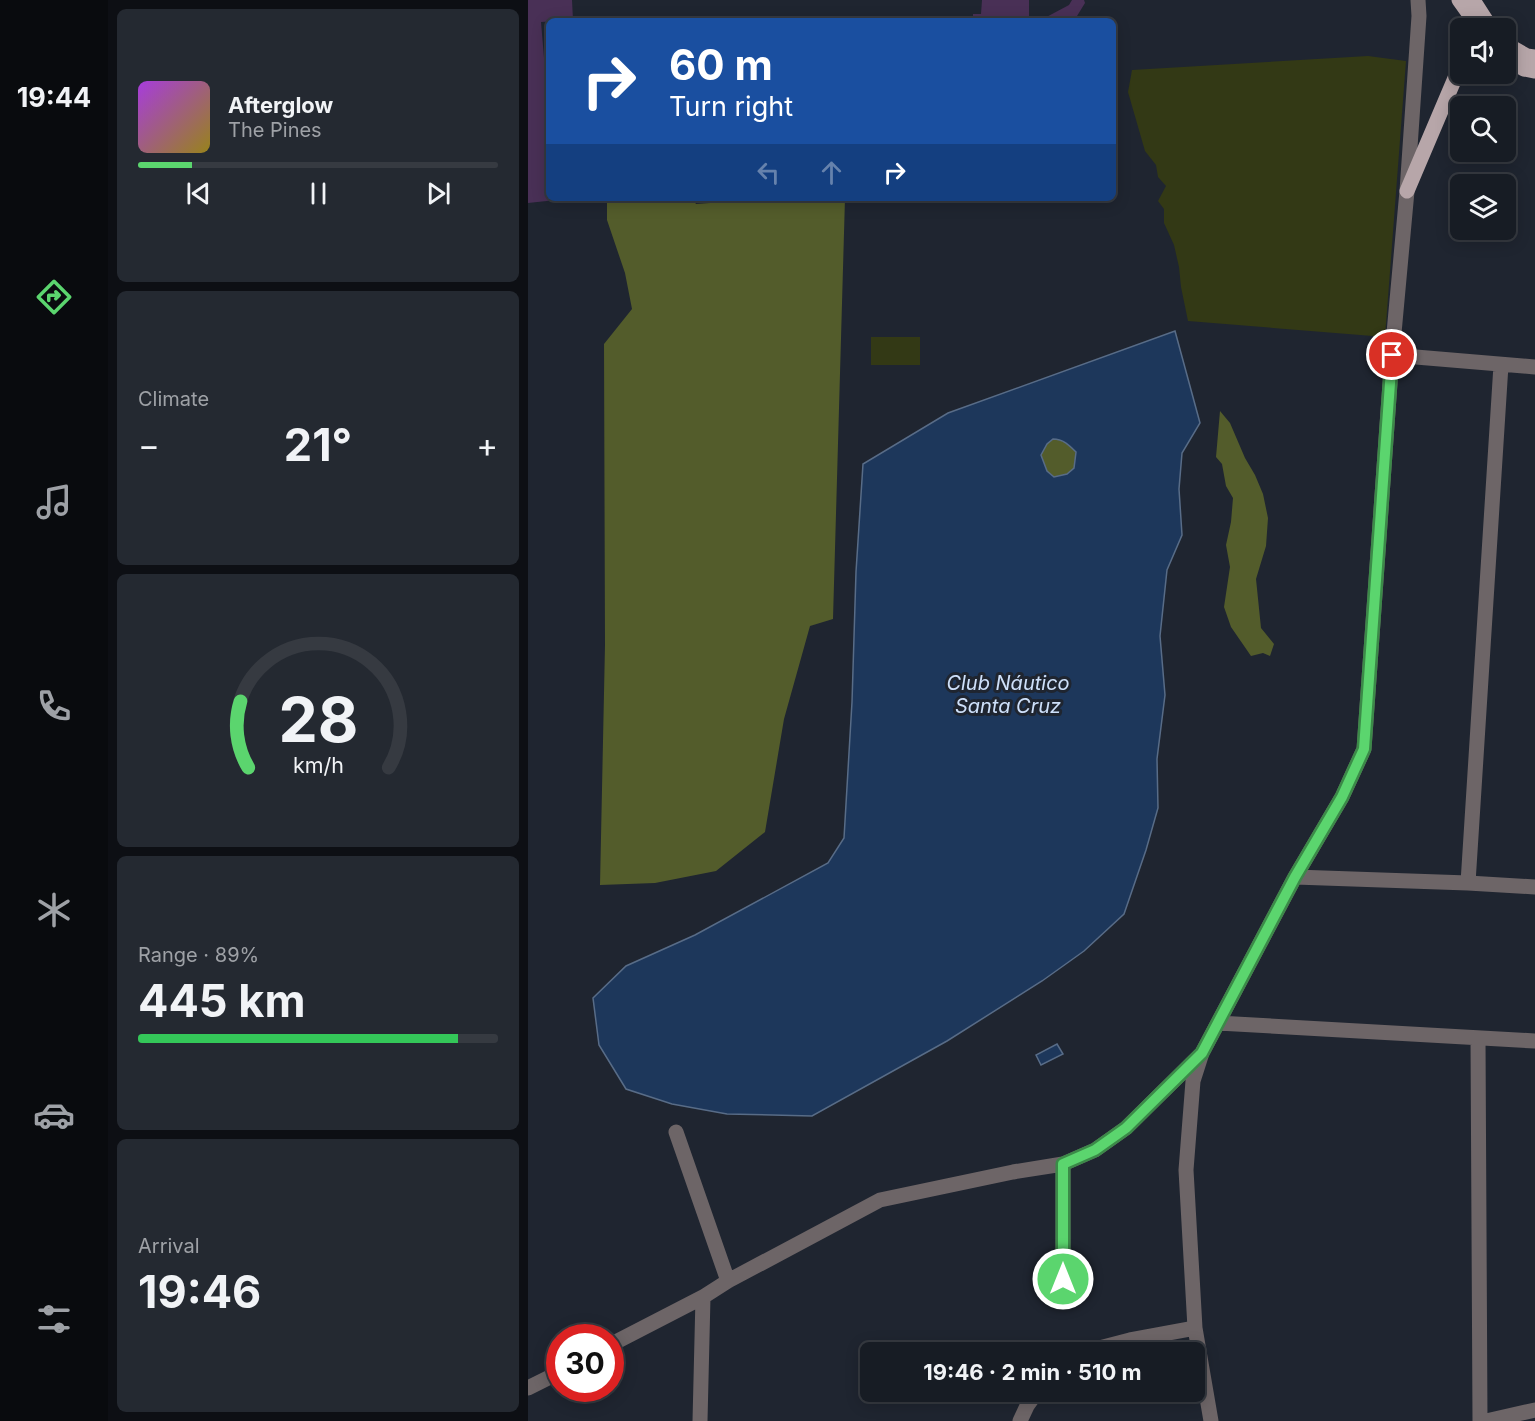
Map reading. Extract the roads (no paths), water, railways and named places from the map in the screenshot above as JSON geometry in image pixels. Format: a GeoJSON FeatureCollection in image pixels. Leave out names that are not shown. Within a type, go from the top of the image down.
{"type":"FeatureCollection","features":[{"type":"Feature","properties":{"kind":"main road"},"geometry":{"type":"LineString","coordinates":[[1465,3],[1467,18]]}},
{"type":"Feature","properties":{"kind":"main road"},"geometry":{"type":"LineString","coordinates":[[1465,3],[1473,18]]}},
{"type":"Feature","properties":{"kind":"main road"},"geometry":{"type":"LineString","coordinates":[[1465,3],[1481,18]]}},
{"type":"Feature","properties":{"kind":"main road"},"geometry":{"type":"LineString","coordinates":[[1516,50],[1527,56],[1535,57]]}},
{"type":"Feature","properties":{"kind":"main road"},"geometry":{"type":"LineString","coordinates":[[1516,64],[1524,69],[1535,71]]}},
{"type":"Feature","properties":{"kind":"main road"},"geometry":{"type":"LineString","coordinates":[[1407,191],[1452,84]]}},
{"type":"Feature","properties":{"kind":"street"},"geometry":{"type":"LineString","coordinates":[[1211,1421],[1195,1328],[1186,1170],[1193,1081],[1202,1053],[1295,877],[1342,797],[1364,749],[1392,355],[1407,191],[1419,16],[1418,0]]}},
{"type":"Feature","properties":{"kind":"street"},"geometry":{"type":"LineString","coordinates":[[1392,355],[1535,367]]}},
{"type":"Feature","properties":{"kind":"street"},"geometry":{"type":"LineString","coordinates":[[1468,883],[1502,365]]}},
{"type":"Feature","properties":{"kind":"street"},"geometry":{"type":"LineString","coordinates":[[1295,877],[1468,883],[1535,888]]}},
{"type":"Feature","properties":{"kind":"street"},"geometry":{"type":"LineString","coordinates":[[1218,1023],[1535,1041]]}},
{"type":"Feature","properties":{"kind":"street"},"geometry":{"type":"LineString","coordinates":[[1478,1038],[1480,1421]]}},
{"type":"Feature","properties":{"kind":"street"},"geometry":{"type":"LineString","coordinates":[[624,1338],[880,1200],[1013,1172],[1063,1164],[1095,1150],[1126,1128],[1202,1053]]}},
{"type":"Feature","properties":{"kind":"street"},"geometry":{"type":"LineString","coordinates":[[676,1132],[728,1281]]}},
{"type":"Feature","properties":{"kind":"street"},"geometry":{"type":"LineString","coordinates":[[1063,1164],[1063,1300]]}},
{"type":"Feature","properties":{"kind":"street"},"geometry":{"type":"LineString","coordinates":[[700,1421],[703,1297]]}},
{"type":"Feature","properties":{"kind":"street"},"geometry":{"type":"LineString","coordinates":[[1126,1342],[1195,1328]]}},
{"type":"Feature","properties":{"kind":"street"},"geometry":{"type":"LineString","coordinates":[[528,1388],[546,1379]]}},
{"type":"Feature","properties":{"kind":"street"},"geometry":{"type":"LineString","coordinates":[[1020,1421],[1030,1402]]}},
{"type":"Feature","properties":{"kind":"street"},"geometry":{"type":"LineString","coordinates":[[1486,1421],[1535,1410]]}},
{"type":"Feature","properties":{"kind":"water","name":"Club Náutico Santa Cruz"},"geometry":{"type":"Polygon","coordinates":[[[1175,331],[1200,423],[1182,453],[1179,489],[1182,535],[1167,570],[1160,636],[1165,695],[1157,759],[1158,808],[1124,914],[1084,951],[1042,981],[947,1041],[812,1116],[727,1114],[672,1104],[626,1089],[599,1045],[593,998],[626,966],[695,935],[828,863],[844,838],[863,464],[948,413],[1175,331]],[[1053,439],[1041,455],[1047,471],[1054,477],[1067,474],[1074,468],[1076,452],[1066,443],[1053,439]]]}},
{"type":"Feature","properties":{"kind":"water"},"geometry":{"type":"Polygon","coordinates":[[[1057,1044],[1063,1054],[1041,1065],[1036,1055],[1057,1044]]]}}]}
